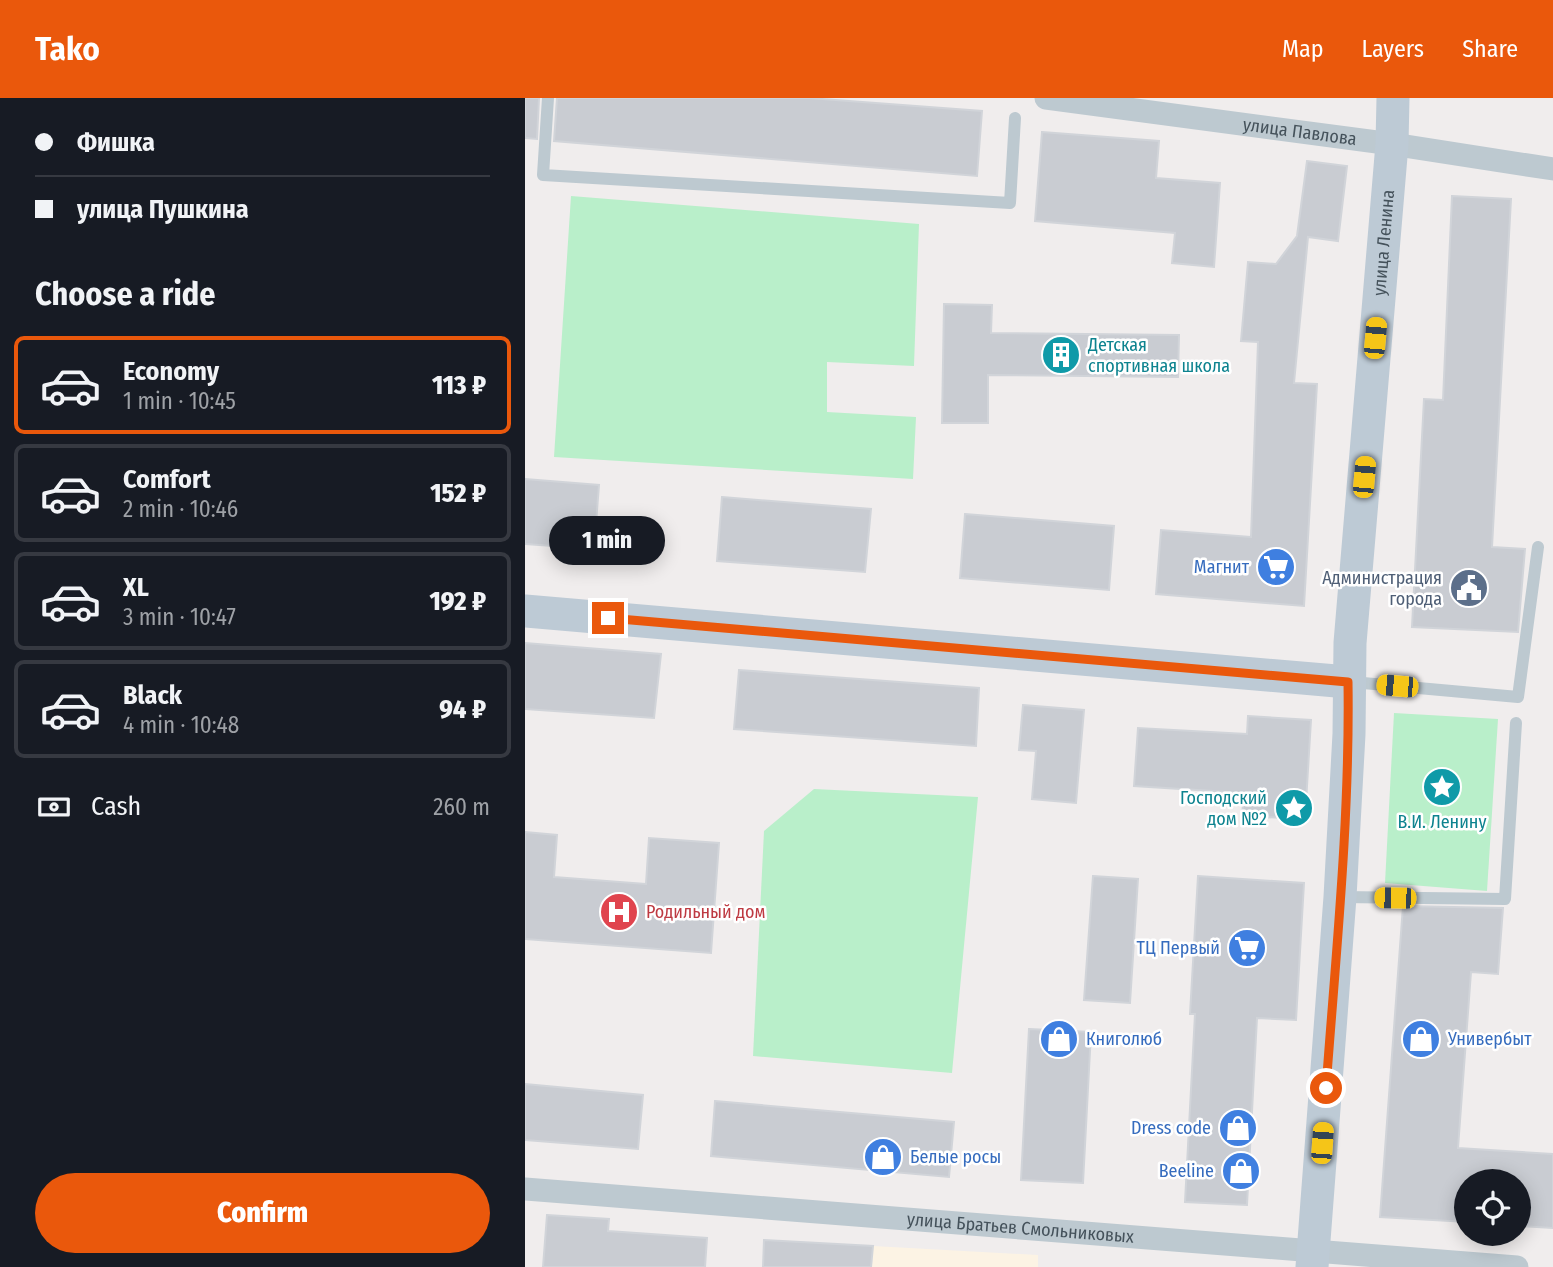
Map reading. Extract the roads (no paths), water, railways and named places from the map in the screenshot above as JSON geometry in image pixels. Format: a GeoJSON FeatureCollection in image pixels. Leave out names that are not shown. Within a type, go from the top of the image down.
{"type":"FeatureCollection","features":[{"type":"Feature","properties":{"kind":"main road","name":"улица Ленина"},"geometry":{"type":"LineString","coordinates":[[1312,1260],[1341,897],[1349,734],[1348,682],[1392,144],[1393,98]]}},
{"type":"Feature","properties":{"kind":"main road"},"geometry":{"type":"LineString","coordinates":[[525,611],[1348,682]]}},
{"type":"Feature","properties":{"kind":"street","name":"улица Павлова"},"geometry":{"type":"LineString","coordinates":[[1046,98],[1392,144],[1553,169]]}},
{"type":"Feature","properties":{"kind":"street","name":"улица Братьев Смольниковых"},"geometry":{"type":"LineString","coordinates":[[525,1189],[1312,1260],[1517,1267]]}},
{"type":"Feature","properties":{"kind":"lane"},"geometry":{"type":"LineString","coordinates":[[548,98],[543,175],[1010,203],[1015,118]]}},
{"type":"Feature","properties":{"kind":"lane"},"geometry":{"type":"LineString","coordinates":[[1348,682],[1518,697],[1538,547]]}},
{"type":"Feature","properties":{"kind":"lane"},"geometry":{"type":"LineString","coordinates":[[1341,897],[1505,899],[1516,723]]}},
{"type":"Feature","properties":{"kind":"place","name":"Детская спортивная школа"},"geometry":{"type":"Point","coordinates":[1061,355]}},
{"type":"Feature","properties":{"kind":"place","name":"Магнит"},"geometry":{"type":"Point","coordinates":[1276,567]}},
{"type":"Feature","properties":{"kind":"place","name":"Администрация города"},"geometry":{"type":"Point","coordinates":[1469,588]}},
{"type":"Feature","properties":{"kind":"place","name":"В.И. Ленину"},"geometry":{"type":"Point","coordinates":[1442,787]}},
{"type":"Feature","properties":{"kind":"place","name":"Господский дом №2"},"geometry":{"type":"Point","coordinates":[1294,808]}},
{"type":"Feature","properties":{"kind":"place","name":"Родильный дом"},"geometry":{"type":"Point","coordinates":[619,912]}},
{"type":"Feature","properties":{"kind":"place","name":"ТЦ Первый"},"geometry":{"type":"Point","coordinates":[1247,948]}},
{"type":"Feature","properties":{"kind":"place","name":"Книголюб"},"geometry":{"type":"Point","coordinates":[1059,1039]}},
{"type":"Feature","properties":{"kind":"place","name":"Универбыт"},"geometry":{"type":"Point","coordinates":[1421,1039]}},
{"type":"Feature","properties":{"kind":"place","name":"Dress code"},"geometry":{"type":"Point","coordinates":[1238,1128]}},
{"type":"Feature","properties":{"kind":"place","name":"Белые росы"},"geometry":{"type":"Point","coordinates":[883,1157]}},
{"type":"Feature","properties":{"kind":"place","name":"Beeline"},"geometry":{"type":"Point","coordinates":[1241,1171]}}]}
